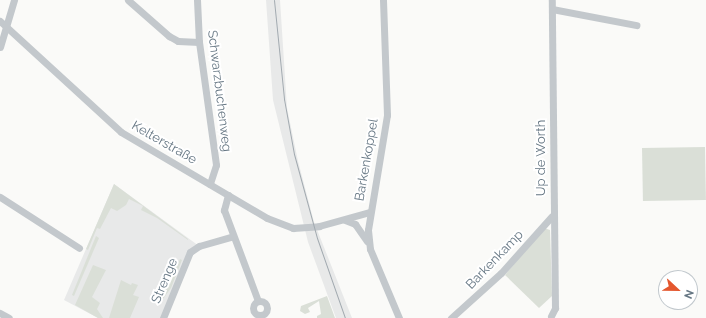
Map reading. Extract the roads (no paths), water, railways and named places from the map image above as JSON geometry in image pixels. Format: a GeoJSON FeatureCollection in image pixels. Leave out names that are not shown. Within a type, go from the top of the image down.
{"type":"FeatureCollection","features":[{"type":"Feature","properties":{"kind":"street"},"geometry":{"type":"LineString","coordinates":[[0,47],[14,0]]}},
{"type":"Feature","properties":{"kind":"street"},"geometry":{"type":"LineString","coordinates":[[128,0],[169,36],[178,41],[198,42]]}},
{"type":"Feature","properties":{"kind":"street","name":"Schwarzbuchenweg"},"geometry":{"type":"LineString","coordinates":[[197,0],[198,42],[216,165],[210,184]]}},
{"type":"Feature","properties":{"kind":"street","name":"Barkenkoppel"},"geometry":{"type":"LineString","coordinates":[[383,0],[387,115],[368,230],[370,249],[399,318]]}},
{"type":"Feature","properties":{"kind":"street","name":"Up de Worth"},"geometry":{"type":"LineString","coordinates":[[551,316],[555,308],[552,216],[552,0]]}},
{"type":"Feature","properties":{"kind":"street"},"geometry":{"type":"LineString","coordinates":[[552,9],[636,25]]}},
{"type":"Feature","properties":{"kind":"street","name":"Kelterstraße"},"geometry":{"type":"LineString","coordinates":[[0,21],[121,132],[267,218],[293,228],[318,226],[345,220],[370,212]]}},
{"type":"Feature","properties":{"kind":"street"},"geometry":{"type":"LineString","coordinates":[[228,195],[224,210],[258,301]]}},
{"type":"Feature","properties":{"kind":"street"},"geometry":{"type":"LineString","coordinates":[[0,197],[79,248]]}},
{"type":"Feature","properties":{"kind":"street","name":"Barkenkamp"},"geometry":{"type":"LineString","coordinates":[[451,318],[501,273],[552,216]]}},
{"type":"Feature","properties":{"kind":"street"},"geometry":{"type":"LineString","coordinates":[[345,220],[355,224],[363,232],[370,249]]}},
{"type":"Feature","properties":{"kind":"street","name":"Strenge"},"geometry":{"type":"LineString","coordinates":[[162,318],[190,252],[199,246],[233,236]]}},
{"type":"Feature","properties":{"kind":"street"},"geometry":{"type":"LineString","coordinates":[[0,312],[9,318]]}},
{"type":"Feature","properties":{"kind":"tram line"},"geometry":{"type":"LineString","coordinates":[[274,0],[284,99],[294,154],[317,238],[345,318]]}}]}
